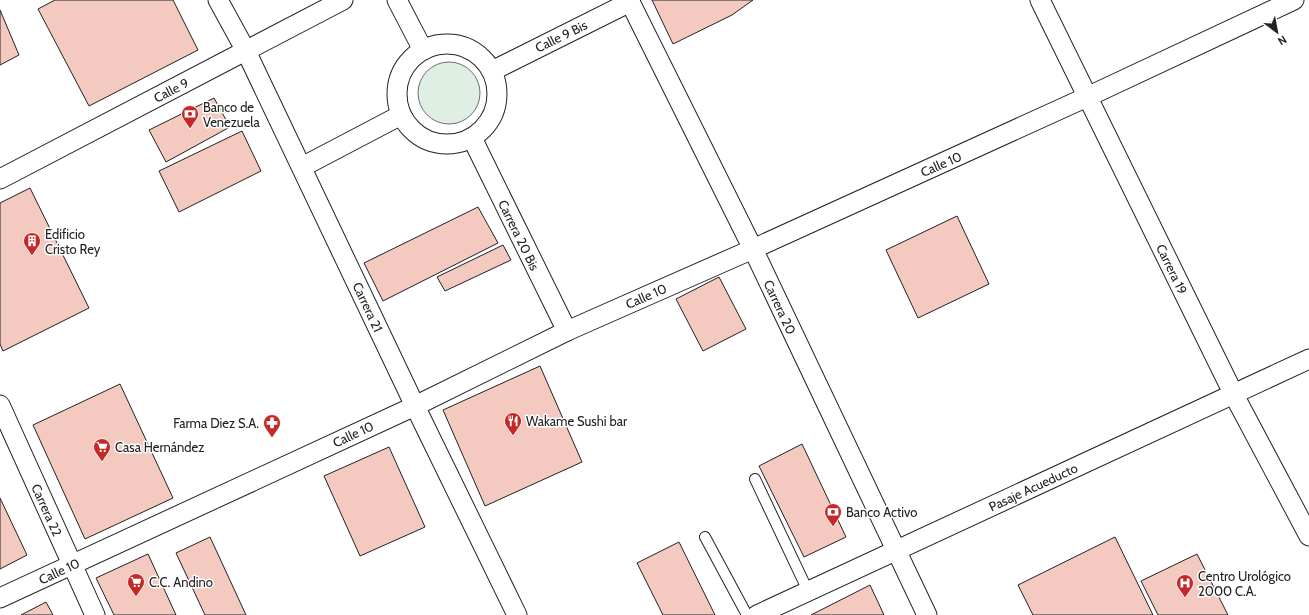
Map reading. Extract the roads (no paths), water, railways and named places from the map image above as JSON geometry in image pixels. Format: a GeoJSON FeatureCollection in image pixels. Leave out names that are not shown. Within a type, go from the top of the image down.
{"type":"FeatureCollection","features":[{"type":"Feature","properties":{"kind":"street","name":"Carrera 21"},"geometry":{"type":"LineString","coordinates":[[218,0],[246,51],[414,406],[517,615]]}},
{"type":"Feature","properties":{"kind":"street","name":"Calle 9"},"geometry":{"type":"LineString","coordinates":[[0,179],[343,0]]}},
{"type":"Feature","properties":{"kind":"street"},"geometry":{"type":"LineString","coordinates":[[397,0],[423,50]]}},
{"type":"Feature","properties":{"kind":"street","name":"Carrera 19"},"geometry":{"type":"LineString","coordinates":[[1040,0],[1234,395],[1309,536]]}},
{"type":"Feature","properties":{"kind":"street","name":"Calle 10"},"geometry":{"type":"LineString","coordinates":[[0,598],[414,406],[567,331],[753,249],[1087,97],[1294,0]]}},
{"type":"Feature","properties":{"kind":"street","name":"Calle 9 Bis"},"geometry":{"type":"LineString","coordinates":[[492,71],[629,1]]}},
{"type":"Feature","properties":{"kind":"street","name":"Carrera 20"},"geometry":{"type":"LineString","coordinates":[[629,1],[753,249],[927,615]]}},
{"type":"Feature","properties":{"kind":"street"},"geometry":{"type":"LineString","coordinates":[[449,44],[462,46],[474,52],[484,60],[492,71],[496,83],[497,96],[495,108],[482,130],[472,138],[456,144],[439,144],[423,139],[410,129],[401,115],[397,101],[398,86],[402,71],[411,59],[423,50],[449,44]]}},
{"type":"Feature","properties":{"kind":"street"},"geometry":{"type":"LineString","coordinates":[[302,167],[401,115]]}},
{"type":"Feature","properties":{"kind":"street","name":"Carrera 20 Bis"},"geometry":{"type":"LineString","coordinates":[[472,138],[567,331]]}},
{"type":"Feature","properties":{"kind":"street","name":"Pasaje Acueducto"},"geometry":{"type":"LineString","coordinates":[[758,615],[895,550],[1234,395],[1309,359]]}},
{"type":"Feature","properties":{"kind":"street","name":"Carrera 22"},"geometry":{"type":"LineString","coordinates":[[0,405],[95,615]]}},
{"type":"Feature","properties":{"kind":"lane"},"geometry":{"type":"LineString","coordinates":[[755,479],[808,591]]}},
{"type":"Feature","properties":{"kind":"lane"},"geometry":{"type":"LineString","coordinates":[[705,537],[747,615]]}},
{"type":"Feature","properties":{"kind":"place","name":"Banco de Venezuela"},"geometry":{"type":"Point","coordinates":[190,129]}},
{"type":"Feature","properties":{"kind":"place","name":"Edificio Cristo Rey"},"geometry":{"type":"Point","coordinates":[32,256]}},
{"type":"Feature","properties":{"kind":"place","name":"Wakame Sushi bar"},"geometry":{"type":"Point","coordinates":[513,436]}},
{"type":"Feature","properties":{"kind":"place","name":"Farma Diez S.A."},"geometry":{"type":"Point","coordinates":[272,438]}},
{"type":"Feature","properties":{"kind":"place","name":"Casa Hernández"},"geometry":{"type":"Point","coordinates":[102,462]}},
{"type":"Feature","properties":{"kind":"place","name":"Banco Activo"},"geometry":{"type":"Point","coordinates":[833,527]}},
{"type":"Feature","properties":{"kind":"place","name":"C.C. Andino"},"geometry":{"type":"Point","coordinates":[136,597]}},
{"type":"Feature","properties":{"kind":"place","name":"Centro Urológico 2000 C.A."},"geometry":{"type":"Point","coordinates":[1185,598]}}]}
